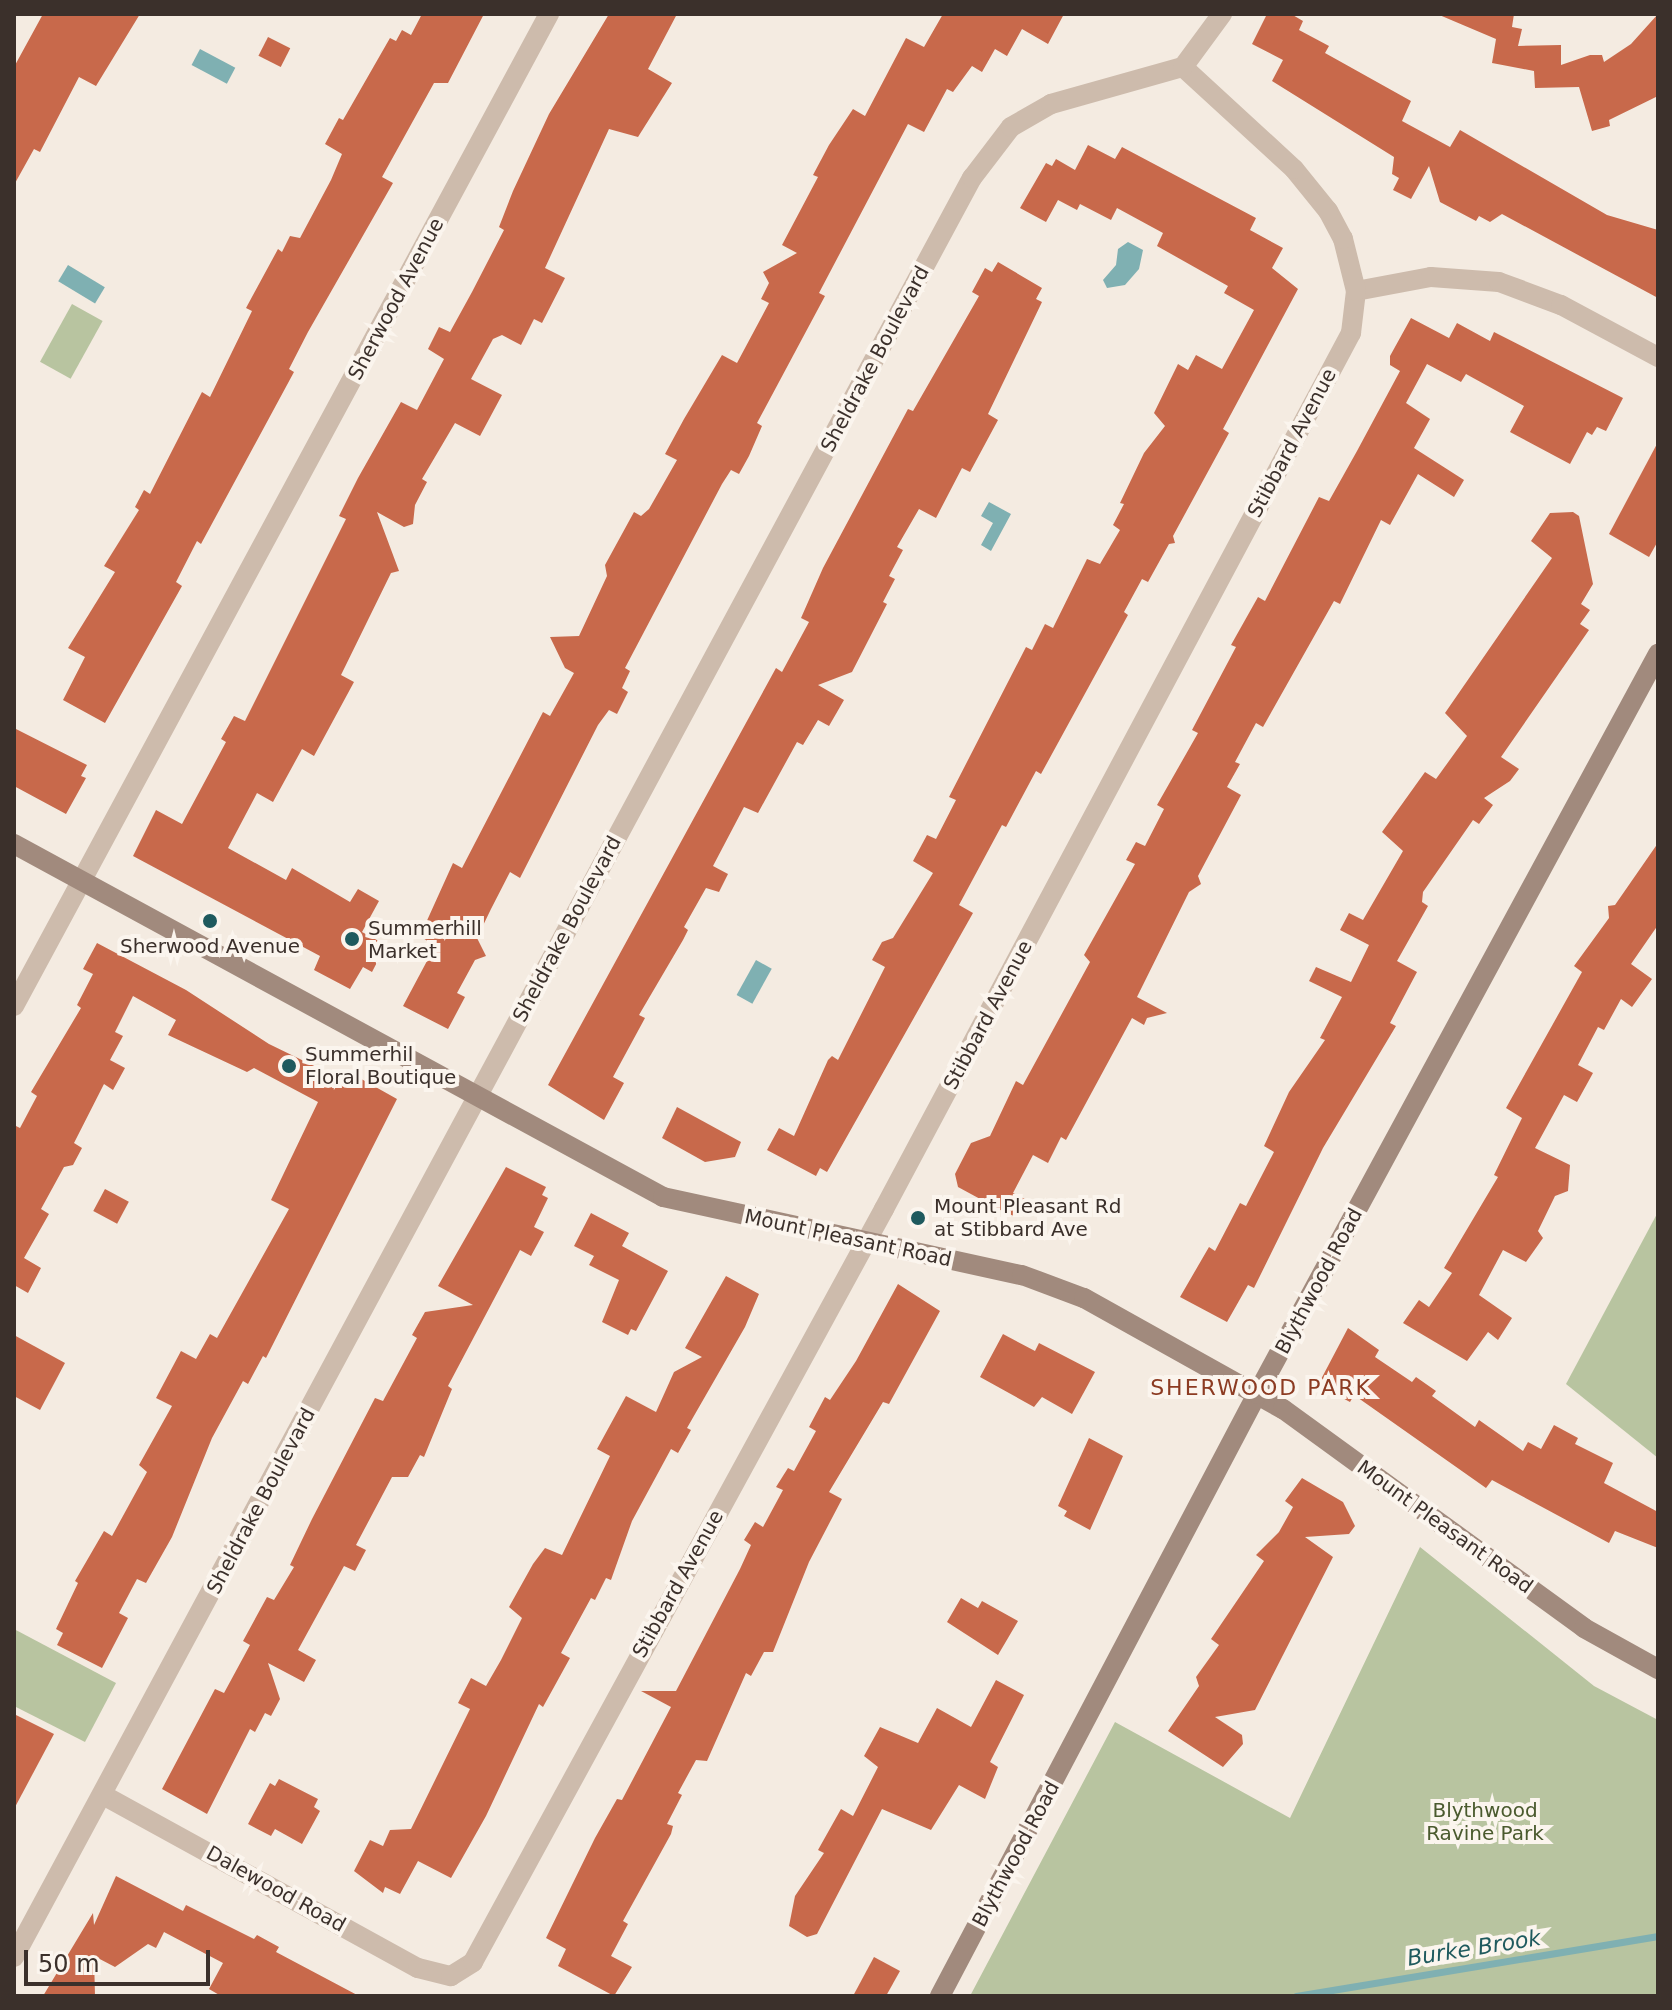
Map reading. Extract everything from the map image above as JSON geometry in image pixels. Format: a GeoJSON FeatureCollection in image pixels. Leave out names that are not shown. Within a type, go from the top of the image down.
{"type":"FeatureCollection","features":[{"type":"Feature","properties":{"kind":"main road","name":"Blythwood Road"},"geometry":{"type":"LineString","coordinates":[[940,1996],[1257,1394],[1658,654]]}},
{"type":"Feature","properties":{"kind":"main road","name":"Mount Pleasant Road"},"geometry":{"type":"LineString","coordinates":[[14,844],[663,1197],[1059,1286],[1257,1394],[1584,1628],[1658,1669]]}},
{"type":"Feature","properties":{"kind":"street","name":"Sherwood Avenue"},"geometry":{"type":"LineString","coordinates":[[14,1006],[549,14]]}},
{"type":"Feature","properties":{"kind":"street"},"geometry":{"type":"LineString","coordinates":[[1183,67],[1222,14]]}},
{"type":"Feature","properties":{"kind":"street","name":"Stibbard Avenue"},"geometry":{"type":"LineString","coordinates":[[451,1976],[473,1962],[866,1242],[1351,333],[1356,291],[1343,239],[1312,189],[1183,67]]}},
{"type":"Feature","properties":{"kind":"street","name":"Sheldrake Boulevard"},"geometry":{"type":"LineString","coordinates":[[14,1957],[972,178],[1011,127],[1051,104],[1183,67]]}},
{"type":"Feature","properties":{"kind":"street"},"geometry":{"type":"LineString","coordinates":[[1356,291],[1431,277],[1499,282],[1561,305],[1658,357]]}},
{"type":"Feature","properties":{"kind":"street","name":"Dalewood Road"},"geometry":{"type":"LineString","coordinates":[[103,1795],[418,1968],[451,1976]]}},
{"type":"Feature","properties":{"kind":"green space"},"geometry":{"type":"Polygon","coordinates":[[[72,304],[103,321],[71,379],[40,362],[72,304]]]}},
{"type":"Feature","properties":{"kind":"green space"},"geometry":{"type":"Polygon","coordinates":[[[1658,1212],[1658,1458],[1566,1384],[1658,1212]]]}},
{"type":"Feature","properties":{"kind":"green space","name":"Blythwood Ravine Park"},"geometry":{"type":"Polygon","coordinates":[[[1420,1547],[1594,1686],[1658,1720],[1658,1996],[970,1996],[1115,1722],[1290,1818],[1420,1547]]]}},
{"type":"Feature","properties":{"kind":"green space"},"geometry":{"type":"Polygon","coordinates":[[[14,1629],[116,1683],[85,1742],[14,1706],[14,1629]]]}},
{"type":"Feature","properties":{"kind":"water"},"geometry":{"type":"Polygon","coordinates":[[[200,49],[235,68],[227,84],[192,65],[200,49]]]}},
{"type":"Feature","properties":{"kind":"water"},"geometry":{"type":"Polygon","coordinates":[[[1128,242],[1143,250],[1139,269],[1125,285],[1107,288],[1103,280],[1116,265],[1118,249],[1128,242]]]}},
{"type":"Feature","properties":{"kind":"water"},"geometry":{"type":"Polygon","coordinates":[[[68,265],[105,287],[95,303],[58,281],[68,265]]]}},
{"type":"Feature","properties":{"kind":"water"},"geometry":{"type":"Polygon","coordinates":[[[989,502],[1011,514],[991,551],[981,545],[993,523],[981,516],[989,502]]]}},
{"type":"Feature","properties":{"kind":"water"},"geometry":{"type":"Polygon","coordinates":[[[756,960],[772,969],[752,1004],[737,995],[756,960]]]}},
{"type":"Feature","properties":{"kind":"building"},"geometry":{"type":"Polygon","coordinates":[[[43,14],[140,14],[96,86],[79,77],[40,152],[34,149],[14,185],[14,67],[43,14]]]}},
{"type":"Feature","properties":{"kind":"building"},"geometry":{"type":"Polygon","coordinates":[[[422,14],[484,14],[448,83],[434,83],[382,177],[393,183],[308,332],[289,369],[294,372],[201,544],[197,541],[176,582],[182,586],[105,723],[63,700],[85,657],[68,648],[115,572],[104,566],[139,510],[135,507],[144,490],[150,494],[202,392],[210,397],[252,311],[246,308],[278,249],[282,252],[290,236],[300,238],[331,180],[342,154],[325,144],[339,118],[343,120],[390,38],[396,41],[402,30],[411,35],[422,14]]]}},
{"type":"Feature","properties":{"kind":"building"},"geometry":{"type":"Polygon","coordinates":[[[609,14],[677,14],[648,69],[672,83],[638,137],[609,129],[545,268],[565,278],[542,323],[534,319],[521,345],[502,335],[493,339],[471,379],[502,395],[480,436],[455,423],[422,479],[427,482],[415,505],[413,524],[404,527],[377,512],[399,571],[391,573],[341,675],[354,682],[314,756],[302,749],[273,802],[257,793],[228,848],[286,880],[292,868],[350,902],[358,889],[379,901],[362,932],[386,945],[372,972],[363,967],[350,989],[314,970],[320,956],[133,856],[156,810],[182,824],[226,742],[221,739],[234,716],[245,721],[346,519],[339,516],[358,478],[401,402],[417,410],[444,359],[428,349],[439,327],[450,332],[472,292],[504,230],[499,227],[549,114],[609,14]]]}},
{"type":"Feature","properties":{"kind":"building"},"geometry":{"type":"Polygon","coordinates":[[[943,14],[1064,14],[1048,44],[1022,29],[1007,56],[995,49],[982,72],[972,66],[953,92],[947,89],[924,132],[908,124],[819,293],[825,296],[757,423],[762,426],[749,456],[739,474],[731,470],[722,484],[625,668],[630,671],[622,688],[628,692],[617,714],[609,710],[598,725],[520,878],[510,872],[491,909],[477,938],[486,956],[475,960],[457,993],[465,997],[448,1029],[403,1006],[435,946],[420,936],[453,863],[462,868],[543,712],[550,716],[574,673],[565,668],[550,637],[579,636],[607,576],[605,565],[634,512],[641,516],[649,509],[677,460],[665,454],[684,419],[722,355],[737,363],[769,303],[761,299],[769,283],[763,272],[797,253],[782,245],[818,177],[813,175],[829,145],[853,109],[865,116],[906,38],[924,47],[943,14]]]}},
{"type":"Feature","properties":{"kind":"building"},"geometry":{"type":"Polygon","coordinates":[[[1267,14],[1291,14],[1303,21],[1299,30],[1329,46],[1325,53],[1411,101],[1402,121],[1450,147],[1460,130],[1607,215],[1658,230],[1658,298],[1502,214],[1490,222],[1479,216],[1476,221],[1440,202],[1429,166],[1411,199],[1393,190],[1399,178],[1392,174],[1394,157],[1272,81],[1283,60],[1252,44],[1267,14]]]}},
{"type":"Feature","properties":{"kind":"building"},"geometry":{"type":"Polygon","coordinates":[[[1437,14],[1514,14],[1512,27],[1522,29],[1518,46],[1561,45],[1561,65],[1590,55],[1602,55],[1604,62],[1631,44],[1658,14],[1658,96],[1609,120],[1610,126],[1592,131],[1579,87],[1535,88],[1534,71],[1492,63],[1496,39],[1437,14]]]}},
{"type":"Feature","properties":{"kind":"building"},"geometry":{"type":"Polygon","coordinates":[[[268,37],[290,48],[281,67],[258,56],[268,37]]]}},
{"type":"Feature","properties":{"kind":"building"},"geometry":{"type":"Polygon","coordinates":[[[1088,145],[1115,159],[1122,147],[1256,218],[1250,230],[1283,248],[1272,268],[1298,289],[1223,429],[1229,433],[1173,536],[1175,543],[1169,544],[1148,582],[1142,579],[1124,612],[1128,615],[1041,774],[1036,771],[1006,827],[1002,825],[959,905],[973,913],[827,1172],[820,1168],[816,1176],[767,1150],[779,1128],[794,1136],[828,1060],[832,1056],[838,1060],[885,967],[872,960],[882,942],[893,938],[933,873],[913,861],[927,835],[936,839],[956,800],[949,797],[1026,647],[1032,650],[1045,624],[1053,628],[1087,559],[1100,564],[1120,530],[1113,525],[1124,504],[1120,503],[1144,453],[1165,426],[1154,413],[1178,364],[1188,370],[1196,355],[1222,369],[1254,310],[1224,293],[1228,286],[1157,246],[1163,233],[1117,208],[1111,220],[1080,204],[1077,210],[1058,200],[1046,222],[1020,208],[1046,163],[1052,166],[1056,159],[1075,170],[1088,145]]]}},
{"type":"Feature","properties":{"kind":"building"},"geometry":{"type":"Polygon","coordinates":[[[998,262],[1042,288],[1036,299],[1042,302],[988,414],[998,420],[970,472],[962,468],[936,518],[919,509],[897,547],[903,550],[889,576],[895,579],[883,602],[887,604],[852,672],[818,685],[844,700],[829,726],[818,720],[803,745],[797,742],[758,813],[744,807],[713,866],[728,874],[719,892],[706,888],[684,927],[688,930],[683,940],[639,1015],[645,1018],[613,1077],[624,1083],[604,1120],[548,1085],[776,668],[782,672],[809,622],[801,618],[823,568],[908,409],[913,411],[979,296],[972,292],[985,268],[992,272],[998,262]]]}},
{"type":"Feature","properties":{"kind":"building"},"geometry":{"type":"Polygon","coordinates":[[[1411,318],[1449,338],[1457,323],[1490,341],[1494,332],[1623,398],[1606,431],[1597,427],[1592,435],[1587,432],[1570,464],[1510,432],[1524,406],[1466,374],[1461,382],[1427,364],[1406,403],[1430,419],[1414,448],[1464,480],[1454,497],[1418,474],[1390,525],[1381,520],[1340,604],[1334,601],[1263,727],[1256,723],[1235,762],[1240,764],[1227,787],[1241,795],[1198,876],[1201,884],[1189,892],[1137,997],[1167,1013],[1147,1018],[1144,1025],[1132,1018],[1066,1140],[1061,1137],[1048,1163],[1033,1155],[1013,1193],[1027,1200],[1017,1217],[1006,1213],[958,1187],[955,1174],[971,1143],[990,1136],[1016,1081],[1023,1085],[1090,962],[1084,955],[1135,864],[1126,860],[1136,842],[1145,846],[1164,809],[1157,805],[1198,733],[1192,730],[1236,647],[1231,645],[1258,597],[1265,601],[1319,497],[1329,501],[1357,451],[1400,371],[1390,365],[1390,356],[1411,318]]]}},
{"type":"Feature","properties":{"kind":"building"},"geometry":{"type":"Polygon","coordinates":[[[1658,442],[1658,541],[1649,557],[1609,534],[1658,442]]]}},
{"type":"Feature","properties":{"kind":"building"},"geometry":{"type":"Polygon","coordinates":[[[1573,512],[1579,516],[1593,584],[1581,604],[1590,610],[1580,624],[1589,630],[1501,757],[1519,769],[1510,781],[1484,798],[1493,805],[1479,824],[1473,820],[1423,892],[1422,902],[1428,906],[1397,961],[1417,972],[1390,1023],[1396,1026],[1323,1148],[1254,1288],[1248,1285],[1227,1322],[1180,1297],[1209,1247],[1215,1251],[1240,1203],[1246,1206],[1274,1152],[1264,1146],[1289,1092],[1325,1040],[1320,1038],[1342,997],[1309,981],[1316,967],[1351,982],[1369,945],[1340,930],[1349,913],[1363,920],[1403,851],[1382,832],[1425,772],[1436,779],[1467,736],[1445,713],[1552,558],[1531,541],[1550,513],[1573,512]]]}},
{"type":"Feature","properties":{"kind":"building"},"geometry":{"type":"Polygon","coordinates":[[[14,728],[87,765],[81,776],[86,778],[66,814],[14,786],[14,728]]]}},
{"type":"Feature","properties":{"kind":"building"},"geometry":{"type":"Polygon","coordinates":[[[1658,843],[1658,925],[1631,964],[1652,979],[1632,1007],[1621,999],[1604,1030],[1598,1027],[1578,1065],[1593,1073],[1577,1102],[1564,1095],[1535,1148],[1570,1165],[1568,1191],[1555,1196],[1538,1231],[1543,1238],[1526,1262],[1503,1250],[1479,1295],[1512,1318],[1498,1340],[1488,1332],[1467,1361],[1403,1323],[1419,1300],[1429,1307],[1452,1273],[1444,1268],[1498,1177],[1494,1175],[1522,1118],[1506,1108],[1582,972],[1574,966],[1609,918],[1608,906],[1615,905],[1658,843]]]}},
{"type":"Feature","properties":{"kind":"building"},"geometry":{"type":"Polygon","coordinates":[[[97,943],[186,990],[269,1044],[345,1081],[356,1076],[397,1099],[266,1358],[263,1356],[248,1384],[243,1381],[212,1438],[172,1537],[146,1583],[137,1579],[119,1613],[128,1618],[102,1668],[57,1645],[63,1633],[56,1629],[78,1583],[75,1581],[104,1531],[112,1536],[147,1472],[139,1465],[172,1406],[156,1398],[181,1351],[196,1359],[210,1334],[217,1338],[289,1209],[271,1200],[318,1102],[254,1068],[247,1072],[168,1035],[176,1020],[133,996],[115,1032],[123,1036],[110,1060],[125,1068],[113,1090],[104,1084],[74,1143],[82,1148],[73,1165],[64,1167],[41,1209],[49,1214],[24,1258],[41,1268],[28,1293],[14,1285],[14,1125],[20,1128],[37,1096],[31,1092],[81,1008],[77,1005],[93,974],[83,969],[97,943]]]}},
{"type":"Feature","properties":{"kind":"building"},"geometry":{"type":"Polygon","coordinates":[[[677,1107],[741,1142],[735,1157],[705,1162],[662,1138],[677,1107]]]}},
{"type":"Feature","properties":{"kind":"building"},"geometry":{"type":"Polygon","coordinates":[[[506,1167],[546,1187],[542,1195],[548,1198],[534,1227],[544,1232],[531,1256],[520,1250],[448,1386],[452,1389],[424,1457],[420,1455],[408,1477],[392,1477],[356,1545],[366,1550],[355,1571],[344,1566],[298,1650],[316,1660],[304,1682],[268,1663],[280,1699],[271,1716],[265,1713],[255,1732],[250,1729],[207,1814],[162,1789],[215,1689],[224,1693],[250,1645],[243,1641],[267,1597],[274,1600],[294,1567],[290,1565],[312,1519],[375,1398],[383,1401],[417,1338],[412,1335],[425,1312],[473,1305],[438,1286],[506,1167]]]}},
{"type":"Feature","properties":{"kind":"building"},"geometry":{"type":"Polygon","coordinates":[[[105,1189],[129,1202],[117,1224],[93,1211],[105,1189]]]}},
{"type":"Feature","properties":{"kind":"building"},"geometry":{"type":"Polygon","coordinates":[[[591,1213],[629,1233],[622,1246],[668,1271],[636,1331],[631,1329],[628,1335],[602,1322],[619,1280],[589,1265],[594,1256],[574,1246],[591,1213]]]}},
{"type":"Feature","properties":{"kind":"building"},"geometry":{"type":"Polygon","coordinates":[[[726,1276],[759,1294],[745,1327],[687,1428],[691,1430],[678,1453],[671,1449],[632,1521],[611,1580],[606,1578],[595,1600],[591,1598],[561,1653],[570,1658],[543,1707],[539,1704],[486,1816],[451,1878],[418,1861],[400,1894],[385,1887],[383,1893],[354,1871],[370,1840],[383,1846],[390,1830],[411,1829],[470,1709],[458,1703],[471,1678],[486,1686],[501,1660],[522,1618],[509,1607],[533,1564],[545,1548],[562,1555],[610,1456],[597,1449],[626,1396],[656,1412],[674,1372],[702,1357],[685,1348],[726,1276]]]}},
{"type":"Feature","properties":{"kind":"building"},"geometry":{"type":"Polygon","coordinates":[[[898,1284],[940,1311],[889,1404],[883,1402],[829,1492],[842,1499],[809,1562],[773,1652],[764,1652],[751,1676],[746,1673],[707,1761],[696,1760],[678,1793],[682,1795],[667,1824],[673,1826],[671,1834],[623,1921],[628,1924],[611,1956],[632,1967],[614,1996],[558,1966],[566,1949],[546,1938],[595,1838],[617,1799],[622,1800],[671,1707],[641,1691],[676,1691],[751,1545],[744,1540],[755,1522],[763,1527],[783,1490],[776,1487],[788,1468],[794,1471],[816,1431],[809,1427],[825,1397],[830,1400],[856,1361],[898,1284]]]}},
{"type":"Feature","properties":{"kind":"building"},"geometry":{"type":"Polygon","coordinates":[[[1348,1328],[1379,1350],[1375,1357],[1412,1382],[1416,1377],[1436,1391],[1432,1396],[1475,1427],[1479,1420],[1523,1451],[1528,1442],[1541,1449],[1554,1425],[1578,1438],[1575,1444],[1613,1463],[1604,1483],[1658,1512],[1658,1548],[1615,1531],[1609,1543],[1492,1480],[1486,1488],[1354,1395],[1350,1402],[1318,1385],[1348,1328]]]}},
{"type":"Feature","properties":{"kind":"building"},"geometry":{"type":"Polygon","coordinates":[[[1003,1334],[1035,1351],[1039,1343],[1095,1372],[1072,1414],[1042,1397],[1034,1407],[980,1377],[1003,1334]]]}},
{"type":"Feature","properties":{"kind":"building"},"geometry":{"type":"Polygon","coordinates":[[[14,1335],[65,1363],[40,1410],[14,1396],[14,1335]]]}},
{"type":"Feature","properties":{"kind":"building"},"geometry":{"type":"Polygon","coordinates":[[[1089,1438],[1123,1456],[1090,1530],[1064,1516],[1067,1511],[1058,1506],[1089,1438]]]}},
{"type":"Feature","properties":{"kind":"building"},"geometry":{"type":"Polygon","coordinates":[[[1302,1478],[1343,1502],[1355,1526],[1349,1534],[1305,1537],[1333,1557],[1255,1710],[1215,1717],[1242,1735],[1243,1744],[1223,1767],[1168,1731],[1199,1686],[1196,1677],[1219,1645],[1211,1639],[1264,1561],[1256,1555],[1279,1532],[1293,1507],[1285,1501],[1302,1478]]]}},
{"type":"Feature","properties":{"kind":"building"},"geometry":{"type":"Polygon","coordinates":[[[961,1598],[978,1608],[982,1601],[1018,1621],[998,1655],[947,1622],[961,1598]]]}},
{"type":"Feature","properties":{"kind":"building"},"geometry":{"type":"Polygon","coordinates":[[[996,1680],[1024,1695],[990,1762],[998,1767],[985,1799],[959,1785],[931,1830],[882,1809],[817,1934],[807,1937],[789,1926],[795,1896],[824,1853],[818,1850],[841,1809],[853,1816],[878,1767],[864,1756],[880,1727],[918,1743],[937,1708],[971,1727],[996,1680]]]}},
{"type":"Feature","properties":{"kind":"building"},"geometry":{"type":"Polygon","coordinates":[[[14,1714],[54,1734],[14,1809],[14,1714]]]}},
{"type":"Feature","properties":{"kind":"building"},"geometry":{"type":"Polygon","coordinates":[[[279,1779],[318,1799],[314,1807],[320,1811],[302,1844],[275,1829],[271,1836],[248,1824],[270,1783],[275,1786],[279,1779]]]}},
{"type":"Feature","properties":{"kind":"building"},"geometry":{"type":"Polygon","coordinates":[[[116,1876],[183,1911],[186,1905],[254,1939],[257,1935],[279,1947],[276,1952],[359,1996],[221,1996],[209,1989],[223,1963],[164,1932],[156,1948],[148,1944],[115,1967],[94,1956],[95,1996],[43,1996],[93,1913],[94,1925],[116,1876]]]}},
{"type":"Feature","properties":{"kind":"building"},"geometry":{"type":"Polygon","coordinates":[[[874,1957],[900,1971],[886,1996],[853,1996],[874,1957]]]}},
{"type":"Feature","properties":{"kind":"waterway","name":"Burke Brook"},"geometry":{"type":"LineString","coordinates":[[1296,1996],[1658,1936]]}},
{"type":"Feature","properties":{"kind":"place","name":"Sherwood Avenue"},"geometry":{"type":"Point","coordinates":[210,921]}},
{"type":"Feature","properties":{"kind":"place","name":"Summerhill Market"},"geometry":{"type":"Point","coordinates":[352,939]}},
{"type":"Feature","properties":{"kind":"place","name":"Summerhil Floral Boutique"},"geometry":{"type":"Point","coordinates":[289,1066]}},
{"type":"Feature","properties":{"kind":"place","name":"Mount Pleasant Rd at Stibbard Ave"},"geometry":{"type":"Point","coordinates":[918,1218]}},
{"type":"Feature","properties":{"kind":"district","name":"SHERWOOD PARK"},"geometry":{"type":"Point","coordinates":[1261,1388]}}]}
